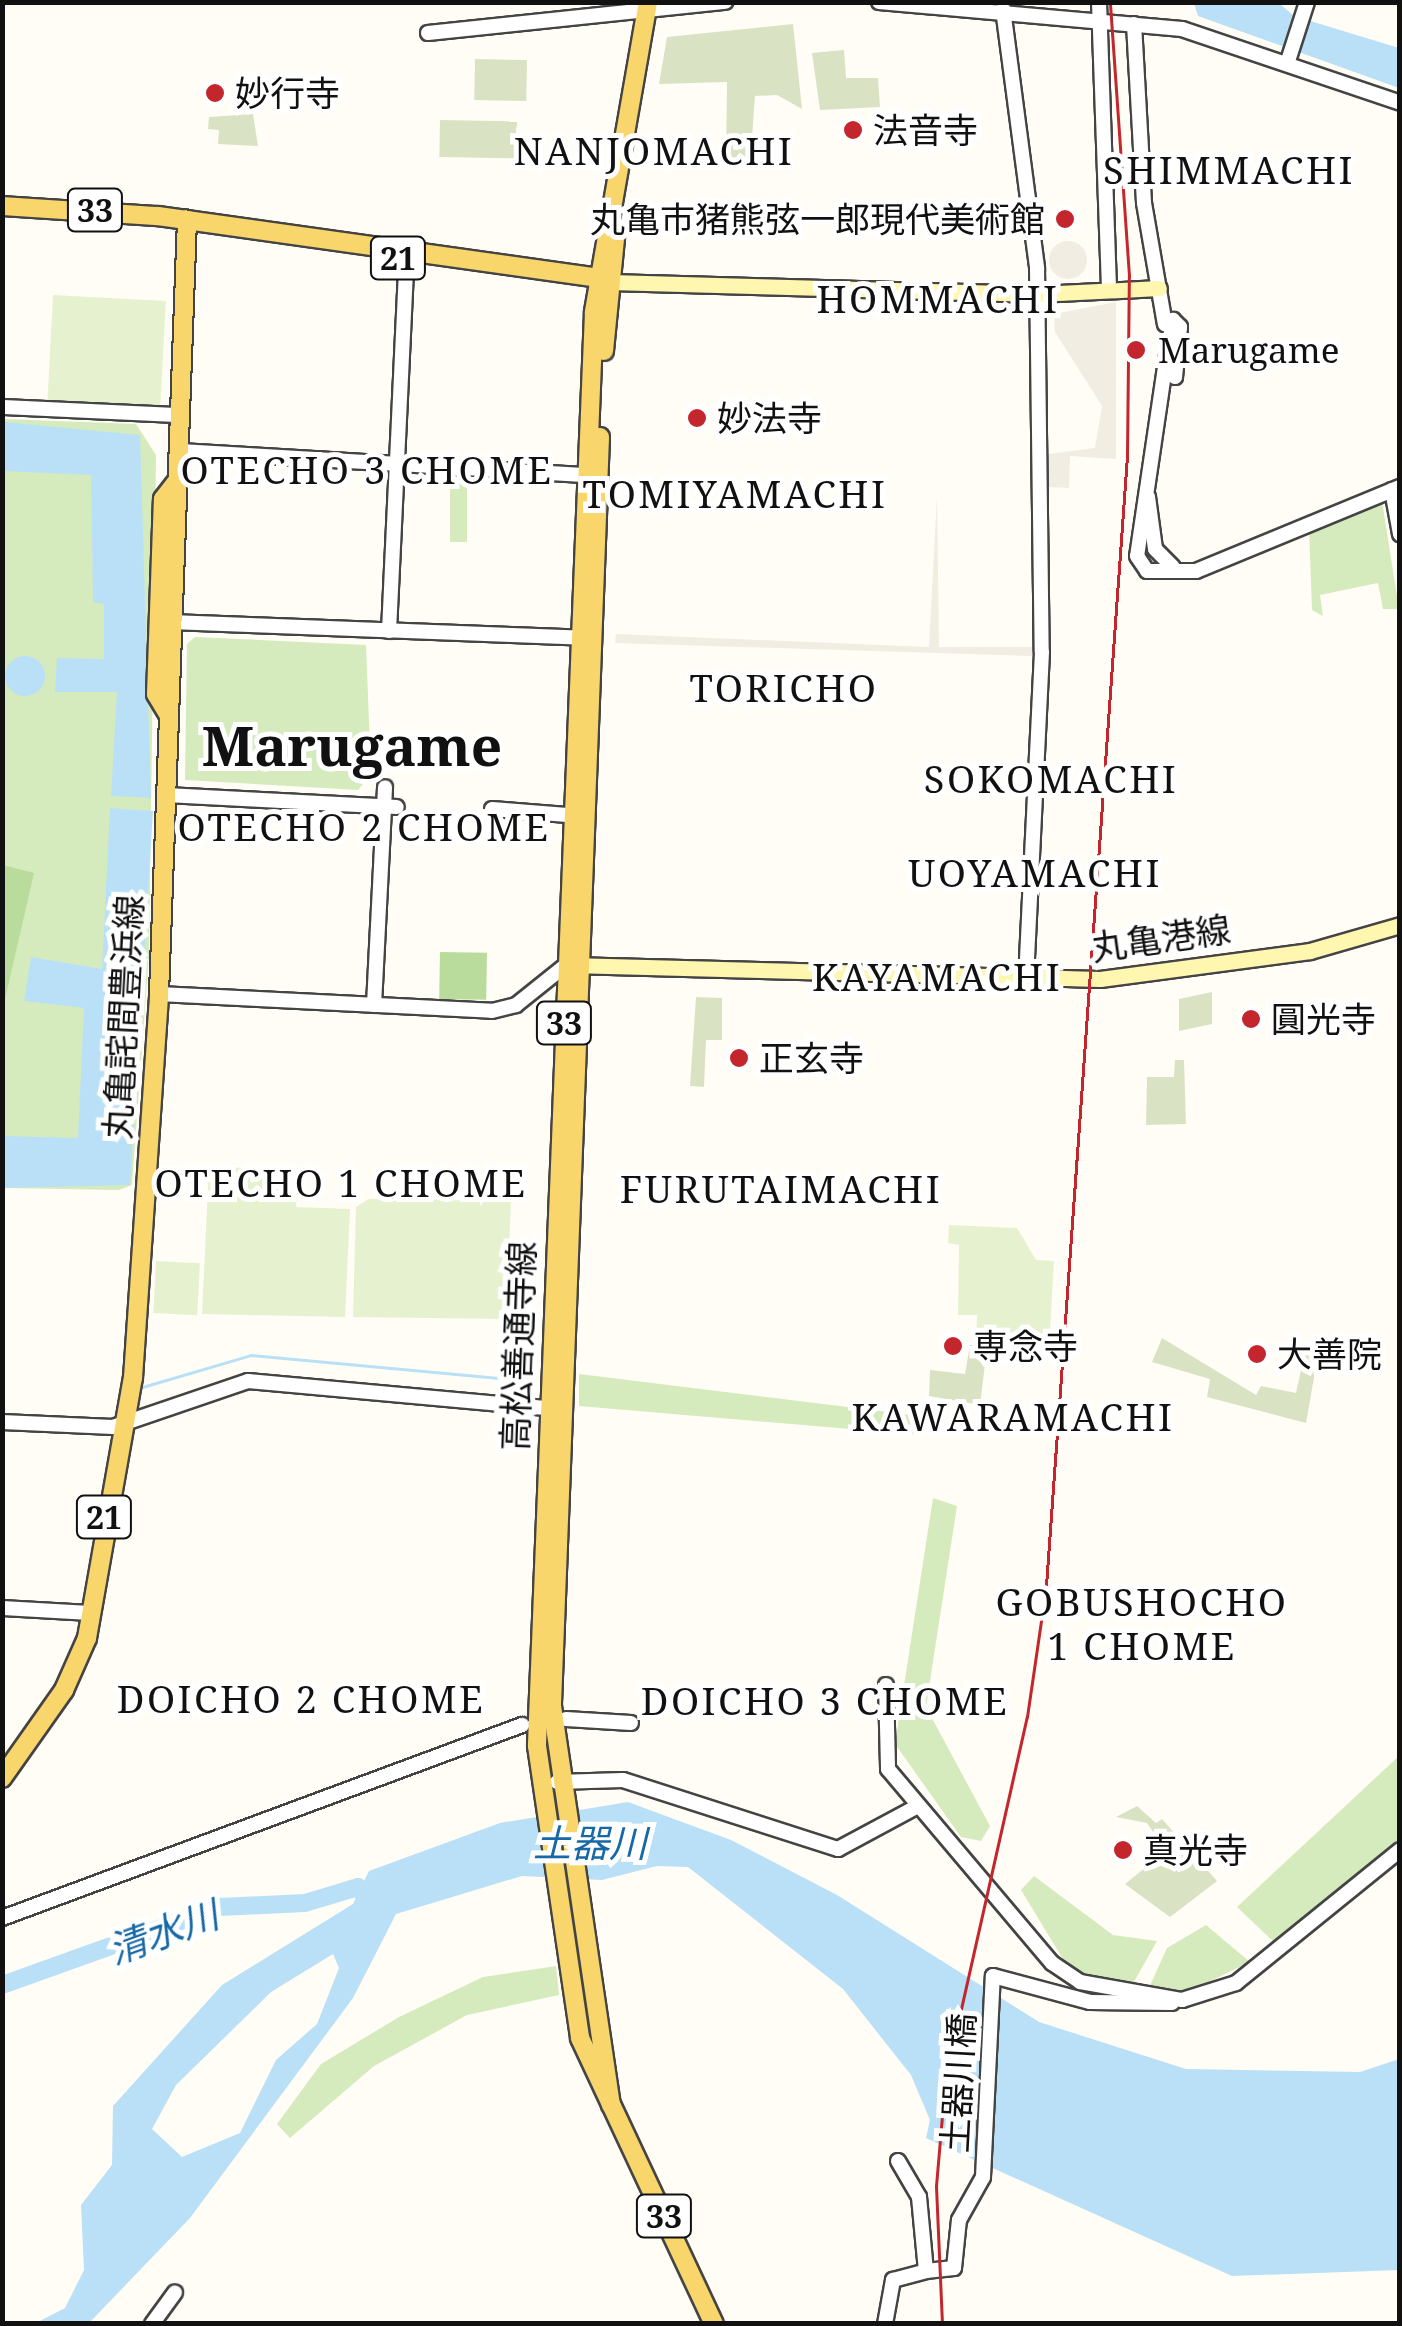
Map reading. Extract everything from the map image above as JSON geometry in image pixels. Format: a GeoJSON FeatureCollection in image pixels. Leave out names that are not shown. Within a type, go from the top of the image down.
{"type":"FeatureCollection","features":[{"type":"Feature","properties":{"kind":"main road"},"geometry":{"type":"LineString","coordinates":[[648,7],[602,280],[1038,290],[1159,288]]}},
{"type":"Feature","properties":{"kind":"main road","name":"33"},"geometry":{"type":"LineString","coordinates":[[2,206],[187,225]]}},
{"type":"Feature","properties":{"kind":"main road","name":"33"},"geometry":{"type":"LineString","coordinates":[[2,218],[187,225]]}},
{"type":"Feature","properties":{"kind":"main road","name":"21"},"geometry":{"type":"LineString","coordinates":[[187,225],[602,280]]}},
{"type":"Feature","properties":{"kind":"main road","name":"丸亀詫間豊浜線"},"geometry":{"type":"LineString","coordinates":[[2,1778],[70,1679],[92,1612],[131,1390],[159,994],[187,225]]}},
{"type":"Feature","properties":{"kind":"main road","name":"高松善通寺線"},"geometry":{"type":"LineString","coordinates":[[602,280],[556,1409],[551,1789],[582,2006],[612,2110],[714,2324]]}},
{"type":"Feature","properties":{"kind":"main road"},"geometry":{"type":"LineString","coordinates":[[169,714],[156,694],[163,498],[176,481]]}},
{"type":"Feature","properties":{"kind":"main road","name":"丸亀港線"},"geometry":{"type":"LineString","coordinates":[[572,965],[1130,976],[1310,951],[1400,925]]}},
{"type":"Feature","properties":{"kind":"street"},"geometry":{"type":"LineString","coordinates":[[428,33],[648,7],[726,2]]}},
{"type":"Feature","properties":{"kind":"street"},"geometry":{"type":"LineString","coordinates":[[879,2],[1099,10],[1134,24],[1289,58],[1400,103]]}},
{"type":"Feature","properties":{"kind":"street"},"geometry":{"type":"LineString","coordinates":[[1289,58],[1307,2]]}},
{"type":"Feature","properties":{"kind":"street"},"geometry":{"type":"LineString","coordinates":[[1003,8],[1038,290],[1042,652],[1026,976]]}},
{"type":"Feature","properties":{"kind":"street"},"geometry":{"type":"LineString","coordinates":[[1099,10],[1109,290]]}},
{"type":"Feature","properties":{"kind":"street"},"geometry":{"type":"LineString","coordinates":[[1134,24],[1159,288],[1172,324],[1172,371],[1158,411],[1139,564],[1196,571],[1396,489],[1400,534]]}},
{"type":"Feature","properties":{"kind":"street"},"geometry":{"type":"LineString","coordinates":[[389,631],[406,254]]}},
{"type":"Feature","properties":{"kind":"street"},"geometry":{"type":"LineString","coordinates":[[2,407],[180,415]]}},
{"type":"Feature","properties":{"kind":"street"},"geometry":{"type":"LineString","coordinates":[[179,452],[593,476]]}},
{"type":"Feature","properties":{"kind":"street"},"geometry":{"type":"LineString","coordinates":[[172,622],[587,638]]}},
{"type":"Feature","properties":{"kind":"street"},"geometry":{"type":"LineString","coordinates":[[374,1005],[391,807],[385,787]]}},
{"type":"Feature","properties":{"kind":"street"},"geometry":{"type":"LineString","coordinates":[[166,795],[391,807]]}},
{"type":"Feature","properties":{"kind":"street"},"geometry":{"type":"LineString","coordinates":[[492,809],[580,816]]}},
{"type":"Feature","properties":{"kind":"street"},"geometry":{"type":"LineString","coordinates":[[159,994],[505,1010],[572,965]]}},
{"type":"Feature","properties":{"kind":"street"},"geometry":{"type":"LineString","coordinates":[[2,1422],[124,1422],[248,1381],[556,1409]]}},
{"type":"Feature","properties":{"kind":"street"},"geometry":{"type":"LineString","coordinates":[[2,1608],[92,1612]]}},
{"type":"Feature","properties":{"kind":"street"},"geometry":{"type":"LineString","coordinates":[[886,1685],[888,1769],[916,1807],[1001,1893],[1060,1971],[1095,1987],[1182,2000],[1236,1982],[1286,1948],[1400,1850]]}},
{"type":"Feature","properties":{"kind":"street"},"geometry":{"type":"LineString","coordinates":[[566,1719],[631,1723]]}},
{"type":"Feature","properties":{"kind":"street"},"geometry":{"type":"LineString","coordinates":[[2,1918],[522,1725]]}},
{"type":"Feature","properties":{"kind":"street"},"geometry":{"type":"LineString","coordinates":[[551,1789],[623,1780],[838,1849],[916,1807]]}},
{"type":"Feature","properties":{"kind":"street","name":"土器川橋"},"geometry":{"type":"LineString","coordinates":[[926,2271],[954,2268],[959,2220],[983,2178],[993,1976],[1090,2002],[1149,2009],[1182,2000]]}},
{"type":"Feature","properties":{"kind":"street"},"geometry":{"type":"LineString","coordinates":[[885,2324],[882,2298],[893,2280],[926,2271],[918,2197],[898,2160]]}},
{"type":"Feature","properties":{"kind":"street"},"geometry":{"type":"LineString","coordinates":[[152,2324],[176,2292]]}},
{"type":"Feature","properties":{"kind":"green space"},"geometry":{"type":"Polygon","coordinates":[[[793,24],[802,109],[777,95],[755,96],[750,165],[726,161],[727,82],[659,84],[667,37],[793,24]]]}},
{"type":"Feature","properties":{"kind":"green space"},"geometry":{"type":"Polygon","coordinates":[[[844,50],[846,78],[878,78],[880,107],[820,110],[812,53],[844,50]]]}},
{"type":"Feature","properties":{"kind":"green space"},"geometry":{"type":"Polygon","coordinates":[[[475,59],[527,60],[526,101],[474,100],[475,59]]]}},
{"type":"Feature","properties":{"kind":"green space"},"geometry":{"type":"Polygon","coordinates":[[[253,114],[258,146],[218,144],[219,130],[208,129],[209,117],[253,114]]]}},
{"type":"Feature","properties":{"kind":"green space"},"geometry":{"type":"Polygon","coordinates":[[[440,120],[517,121],[516,158],[439,157],[440,120]]]}},
{"type":"Feature","properties":{"kind":"green space"},"geometry":{"type":"Polygon","coordinates":[[[53,295],[166,301],[160,410],[47,404],[53,295]]]}},
{"type":"Feature","properties":{"kind":"green space"},"geometry":{"type":"Polygon","coordinates":[[[3,419],[136,424],[156,455],[149,953],[132,1185],[119,1190],[3,1188],[3,419]]]}},
{"type":"Feature","properties":{"kind":"green space"},"geometry":{"type":"Polygon","coordinates":[[[450,480],[467,480],[467,542],[450,542],[450,480]]]}},
{"type":"Feature","properties":{"kind":"green space"},"geometry":{"type":"Polygon","coordinates":[[[1382,501],[1399,609],[1383,609],[1378,583],[1320,595],[1323,616],[1312,610],[1309,527],[1382,501]]]}},
{"type":"Feature","properties":{"kind":"green space"},"geometry":{"type":"Polygon","coordinates":[[[195,637],[366,645],[371,774],[358,790],[185,780],[187,644],[195,637]]]}},
{"type":"Feature","properties":{"kind":"green space"},"geometry":{"type":"Polygon","coordinates":[[[2,865],[34,873],[3,1008],[2,865]]]}},
{"type":"Feature","properties":{"kind":"green space"},"geometry":{"type":"Polygon","coordinates":[[[440,952],[487,953],[486,1000],[439,999],[440,952]]]}},
{"type":"Feature","properties":{"kind":"green space"},"geometry":{"type":"Polygon","coordinates":[[[1212,992],[1212,1024],[1179,1031],[1179,999],[1212,992]]]}},
{"type":"Feature","properties":{"kind":"green space"},"geometry":{"type":"Polygon","coordinates":[[[696,997],[722,998],[722,1040],[706,1040],[704,1087],[690,1086],[696,997]]]}},
{"type":"Feature","properties":{"kind":"green space"},"geometry":{"type":"Polygon","coordinates":[[[1175,1060],[1184,1060],[1186,1124],[1146,1125],[1147,1077],[1174,1077],[1175,1060]]]}},
{"type":"Feature","properties":{"kind":"green space"},"geometry":{"type":"Polygon","coordinates":[[[209,1166],[298,1171],[296,1207],[350,1209],[345,1317],[202,1314],[209,1166]]]}},
{"type":"Feature","properties":{"kind":"green space"},"geometry":{"type":"Polygon","coordinates":[[[369,1199],[511,1201],[506,1319],[353,1317],[356,1207],[369,1199]]]}},
{"type":"Feature","properties":{"kind":"green space"},"geometry":{"type":"Polygon","coordinates":[[[949,1225],[1017,1228],[1036,1260],[1054,1261],[1049,1349],[1014,1338],[1012,1348],[976,1346],[977,1315],[958,1315],[959,1245],[948,1243],[949,1225]]]}},
{"type":"Feature","properties":{"kind":"green space"},"geometry":{"type":"Polygon","coordinates":[[[156,1261],[200,1263],[197,1315],[153,1313],[156,1261]]]}},
{"type":"Feature","properties":{"kind":"green space"},"geometry":{"type":"Polygon","coordinates":[[[1162,1338],[1256,1395],[1261,1386],[1296,1393],[1305,1352],[1318,1355],[1306,1423],[1207,1397],[1210,1379],[1152,1362],[1162,1338]]]}},
{"type":"Feature","properties":{"kind":"green space"},"geometry":{"type":"Polygon","coordinates":[[[970,1345],[987,1348],[980,1405],[929,1396],[930,1370],[965,1374],[970,1345]]]}},
{"type":"Feature","properties":{"kind":"green space"},"geometry":{"type":"Polygon","coordinates":[[[579,1374],[921,1416],[921,1435],[579,1406],[579,1374]]]}},
{"type":"Feature","properties":{"kind":"green space"},"geometry":{"type":"Polygon","coordinates":[[[933,1498],[957,1506],[926,1707],[990,1826],[981,1841],[961,1837],[895,1744],[933,1498]]]}},
{"type":"Feature","properties":{"kind":"green space"},"geometry":{"type":"Polygon","coordinates":[[[1399,1756],[1399,1842],[1276,1944],[1237,1907],[1399,1756]]]}},
{"type":"Feature","properties":{"kind":"green space"},"geometry":{"type":"Polygon","coordinates":[[[1137,1806],[1156,1823],[1162,1819],[1217,1881],[1170,1917],[1125,1884],[1166,1851],[1147,1823],[1116,1817],[1137,1806]]]}},
{"type":"Feature","properties":{"kind":"green space"},"geometry":{"type":"Polygon","coordinates":[[[1034,1876],[1113,1935],[1157,1941],[1131,1987],[1072,1974],[1021,1890],[1034,1876]]]}},
{"type":"Feature","properties":{"kind":"green space"},"geometry":{"type":"Polygon","coordinates":[[[1206,1925],[1250,1962],[1181,1995],[1148,1990],[1167,1948],[1206,1925]]]}},
{"type":"Feature","properties":{"kind":"green space"},"geometry":{"type":"Polygon","coordinates":[[[556,1966],[559,1995],[467,2015],[374,2066],[290,2138],[277,2124],[321,2064],[399,2017],[483,1977],[556,1966]]]}},
{"type":"Feature","properties":{"kind":"shaded area"},"geometry":{"type":"Polygon","coordinates":[[[1068,241],[1081,247],[1087,260],[1081,273],[1068,279],[1055,273],[1049,260],[1055,247],[1068,241]]]}},
{"type":"Feature","properties":{"kind":"shaded area"},"geometry":{"type":"Polygon","coordinates":[[[1116,302],[1116,459],[1070,456],[1069,488],[1049,487],[1048,454],[1095,448],[1102,406],[1055,332],[1054,314],[1116,302]]]}},
{"type":"Feature","properties":{"kind":"shaded area"},"geometry":{"type":"Polygon","coordinates":[[[1047,490],[1043,666],[1033,666],[1033,656],[615,643],[616,634],[929,647],[937,496],[939,647],[1033,647],[1032,491],[1047,490]]]}},
{"type":"Feature","properties":{"kind":"water"},"geometry":{"type":"Polygon","coordinates":[[[1194,3],[1279,3],[1294,16],[1399,48],[1399,88],[1198,16],[1194,3]]]}},
{"type":"Feature","properties":{"kind":"water"},"geometry":{"type":"Polygon","coordinates":[[[3,422],[140,435],[151,798],[111,796],[117,692],[55,692],[57,658],[104,659],[104,604],[93,602],[91,475],[3,471],[3,422]]]}},
{"type":"Feature","properties":{"kind":"water"},"geometry":{"type":"Polygon","coordinates":[[[25,656],[39,662],[45,676],[39,690],[25,696],[11,690],[5,676],[11,662],[25,656]]]}},
{"type":"Feature","properties":{"kind":"water"},"geometry":{"type":"Polygon","coordinates":[[[110,808],[153,811],[130,1185],[3,1188],[3,1136],[78,1138],[84,1008],[24,1001],[31,957],[102,969],[110,808]]]}},
{"type":"Feature","properties":{"kind":"water","name":"土器川"},"geometry":{"type":"Polygon","coordinates":[[[628,1802],[731,1840],[837,1895],[1039,2022],[1186,2069],[1360,2072],[1399,2059],[1399,2270],[1232,2276],[926,2138],[930,2120],[911,2075],[843,1989],[688,1867],[657,1866],[602,1880],[522,1876],[396,1914],[353,1998],[190,2218],[89,2323],[34,2324],[65,2308],[84,2270],[81,2205],[112,2165],[113,2106],[222,1985],[353,1904],[369,1871],[500,1823],[628,1802]],[[333,1954],[271,1992],[176,2085],[152,2129],[182,2157],[240,2133],[276,2060],[317,2024],[339,1968],[333,1954]]]}},
{"type":"Feature","properties":{"kind":"waterway"},"geometry":{"type":"LineString","coordinates":[[139,1388],[251,1355],[532,1381]]}},
{"type":"Feature","properties":{"kind":"waterway","name":"清水川"},"geometry":{"type":"LineString","coordinates":[[2,1985],[220,1907],[305,1903],[358,1887],[375,1909]]}},
{"type":"Feature","properties":{"kind":"railway"},"geometry":{"type":"LineString","coordinates":[[942,2324],[936,2186],[945,2080],[1027,1717],[1046,1586],[1127,455],[1129,276],[1110,2]]}},
{"type":"Feature","properties":{"kind":"place","name":"妙行寺"},"geometry":{"type":"Point","coordinates":[215,93]}},
{"type":"Feature","properties":{"kind":"place","name":"法音寺"},"geometry":{"type":"Point","coordinates":[853,130]}},
{"type":"Feature","properties":{"kind":"place","name":"丸亀市猪熊弦一郎現代美術館"},"geometry":{"type":"Point","coordinates":[1065,219]}},
{"type":"Feature","properties":{"kind":"place","name":"Marugame"},"geometry":{"type":"Point","coordinates":[1136,350]}},
{"type":"Feature","properties":{"kind":"place","name":"妙法寺"},"geometry":{"type":"Point","coordinates":[697,418]}},
{"type":"Feature","properties":{"kind":"place","name":"圓光寺"},"geometry":{"type":"Point","coordinates":[1251,1019]}},
{"type":"Feature","properties":{"kind":"place","name":"正玄寺"},"geometry":{"type":"Point","coordinates":[739,1058]}},
{"type":"Feature","properties":{"kind":"place","name":"専念寺"},"geometry":{"type":"Point","coordinates":[953,1346]}},
{"type":"Feature","properties":{"kind":"place","name":"大善院"},"geometry":{"type":"Point","coordinates":[1257,1354]}},
{"type":"Feature","properties":{"kind":"place","name":"真光寺"},"geometry":{"type":"Point","coordinates":[1123,1850]}},
{"type":"Feature","properties":{"kind":"district","name":"NANJOMACHI"},"geometry":{"type":"Point","coordinates":[654,151]}},
{"type":"Feature","properties":{"kind":"district","name":"SHIMMACHI"},"geometry":{"type":"Point","coordinates":[1229,170]}},
{"type":"Feature","properties":{"kind":"district","name":"HOMMACHI"},"geometry":{"type":"Point","coordinates":[938,299]}},
{"type":"Feature","properties":{"kind":"district","name":"OTECHO 3 CHOME"},"geometry":{"type":"Point","coordinates":[367,470]}},
{"type":"Feature","properties":{"kind":"district","name":"TOMIYAMACHI"},"geometry":{"type":"Point","coordinates":[735,494]}},
{"type":"Feature","properties":{"kind":"district","name":"TORICHO"},"geometry":{"type":"Point","coordinates":[784,688]}},
{"type":"Feature","properties":{"kind":"district","name":"Marugame"},"geometry":{"type":"Point","coordinates":[352,745]}},
{"type":"Feature","properties":{"kind":"district","name":"SOKOMACHI"},"geometry":{"type":"Point","coordinates":[1051,779]}},
{"type":"Feature","properties":{"kind":"district","name":"OTECHO 2 CHOME"},"geometry":{"type":"Point","coordinates":[364,827]}},
{"type":"Feature","properties":{"kind":"district","name":"UOYAMACHI"},"geometry":{"type":"Point","coordinates":[1035,873]}},
{"type":"Feature","properties":{"kind":"district","name":"KAYAMACHI"},"geometry":{"type":"Point","coordinates":[937,977]}},
{"type":"Feature","properties":{"kind":"district","name":"OTECHO 1 CHOME"},"geometry":{"type":"Point","coordinates":[341,1183]}},
{"type":"Feature","properties":{"kind":"district","name":"FURUTAIMACHI"},"geometry":{"type":"Point","coordinates":[781,1189]}},
{"type":"Feature","properties":{"kind":"district","name":"KAWARAMACHI"},"geometry":{"type":"Point","coordinates":[1013,1417]}},
{"type":"Feature","properties":{"kind":"district","name":"GOBUSHOCHO 1 CHOME"},"geometry":{"type":"Point","coordinates":[1142,1624]}},
{"type":"Feature","properties":{"kind":"district","name":"DOICHO 2 CHOME"},"geometry":{"type":"Point","coordinates":[301,1699]}},
{"type":"Feature","properties":{"kind":"district","name":"DOICHO 3 CHOME"},"geometry":{"type":"Point","coordinates":[825,1701]}}]}
